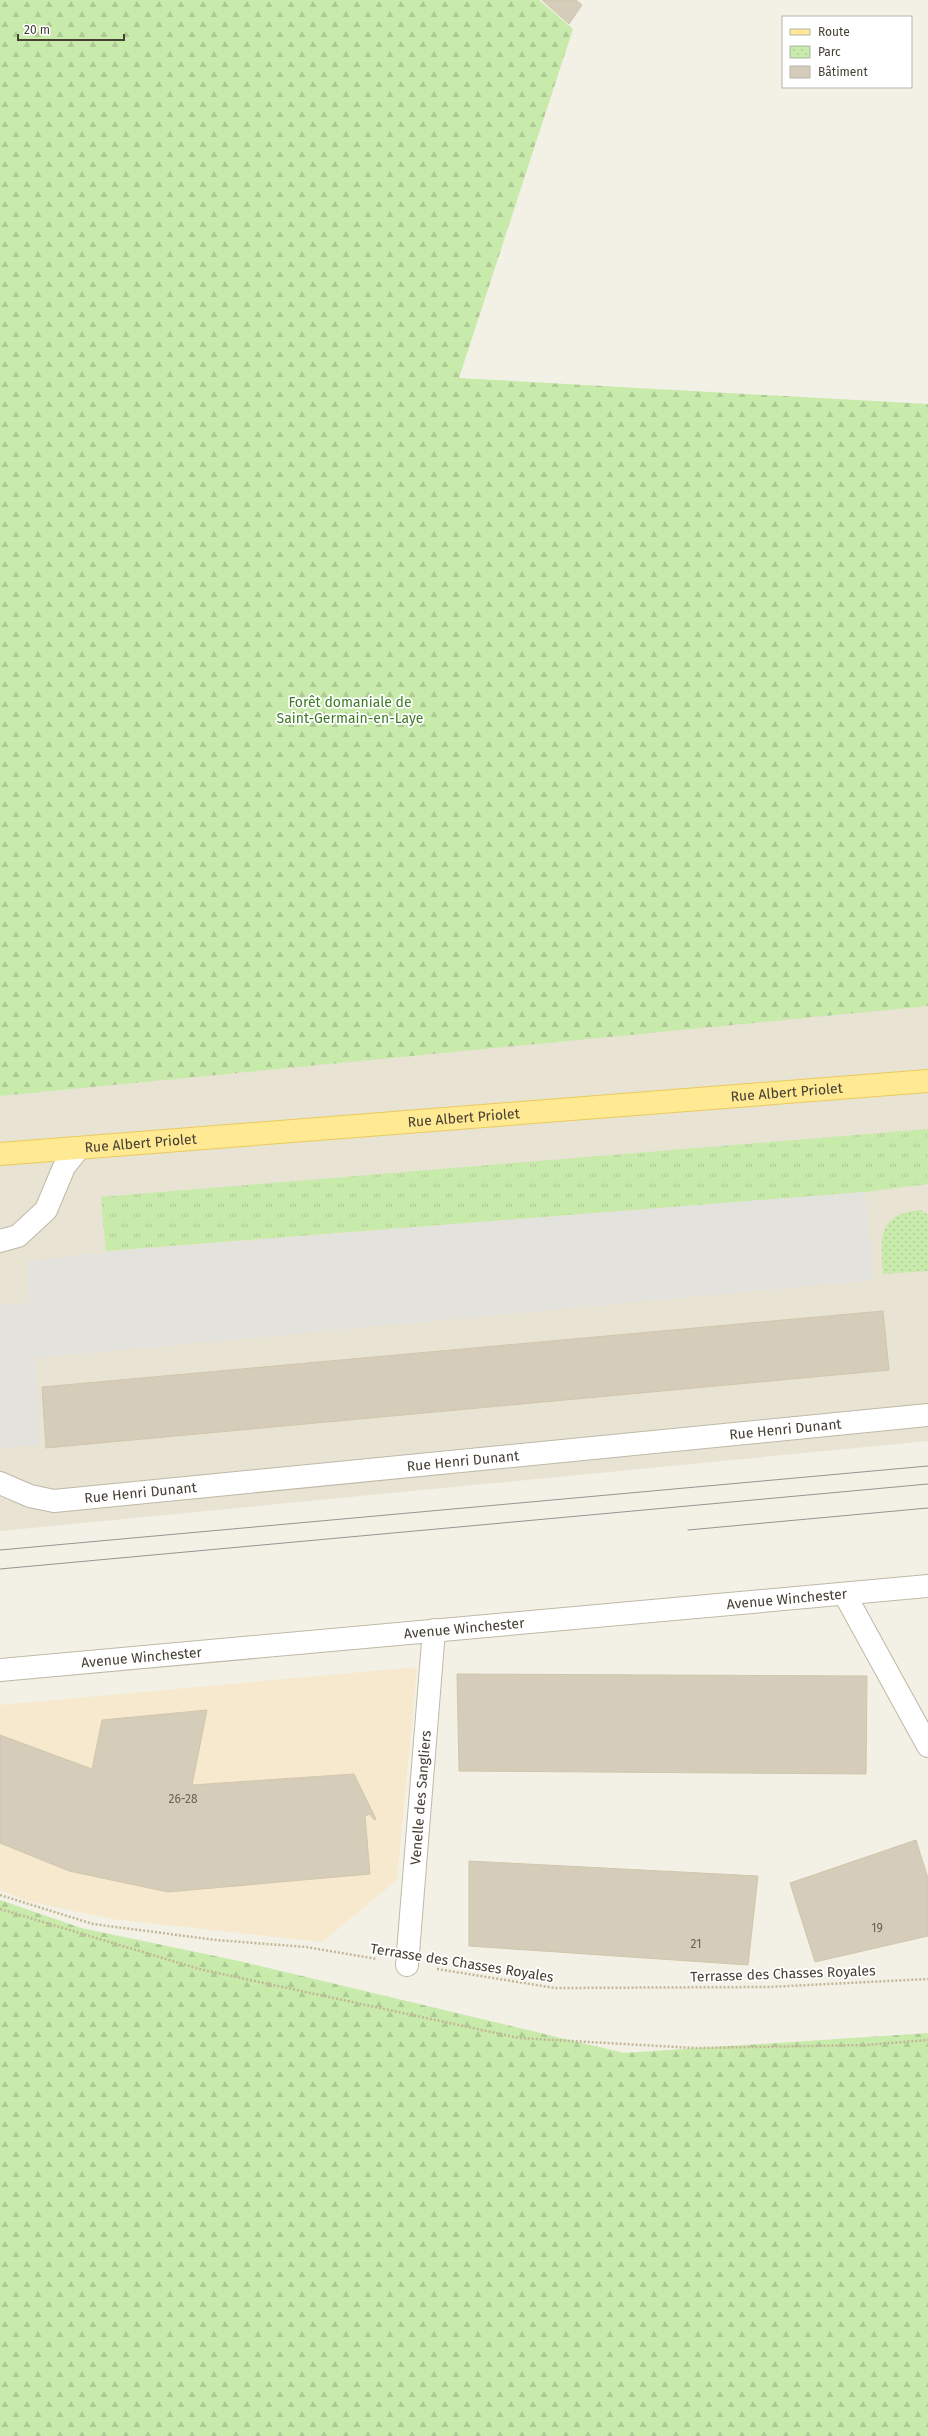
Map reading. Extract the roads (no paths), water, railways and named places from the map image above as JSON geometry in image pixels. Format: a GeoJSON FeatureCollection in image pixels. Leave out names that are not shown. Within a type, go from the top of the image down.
{"type":"FeatureCollection","features":[{"type":"Feature","properties":{"kind":"main road","name":"Rue Albert Priolet"},"geometry":{"type":"LineString","coordinates":[[0,1154],[928,1081]]}},
{"type":"Feature","properties":{"kind":"street"},"geometry":{"type":"LineString","coordinates":[[0,1241],[18,1236],[46,1210],[64,1167],[79,1148]]}},
{"type":"Feature","properties":{"kind":"street","name":"Rue Henri Dunant"},"geometry":{"type":"LineString","coordinates":[[0,1484],[30,1496],[54,1501],[928,1415]]}},
{"type":"Feature","properties":{"kind":"street","name":"Avenue Winchester"},"geometry":{"type":"LineString","coordinates":[[0,1670],[434,1630],[845,1595],[928,1586]]}},
{"type":"Feature","properties":{"kind":"street"},"geometry":{"type":"LineString","coordinates":[[845,1595],[928,1746]]}},
{"type":"Feature","properties":{"kind":"street","name":"Venelle des Sangliers"},"geometry":{"type":"LineString","coordinates":[[407,1965],[434,1630]]}},
{"type":"Feature","properties":{"kind":"tram line"},"geometry":{"type":"LineString","coordinates":[[0,1550],[928,1466]]}},
{"type":"Feature","properties":{"kind":"tram line"},"geometry":{"type":"LineString","coordinates":[[0,1569],[928,1484]]}},
{"type":"Feature","properties":{"kind":"tram line"},"geometry":{"type":"LineString","coordinates":[[688,1530],[928,1508]]}},
{"type":"Feature","properties":{"kind":"park label","name":"Forêt domaniale de Saint-Germain-en-Laye"},"geometry":{"type":"Point","coordinates":[350,710]}}]}
